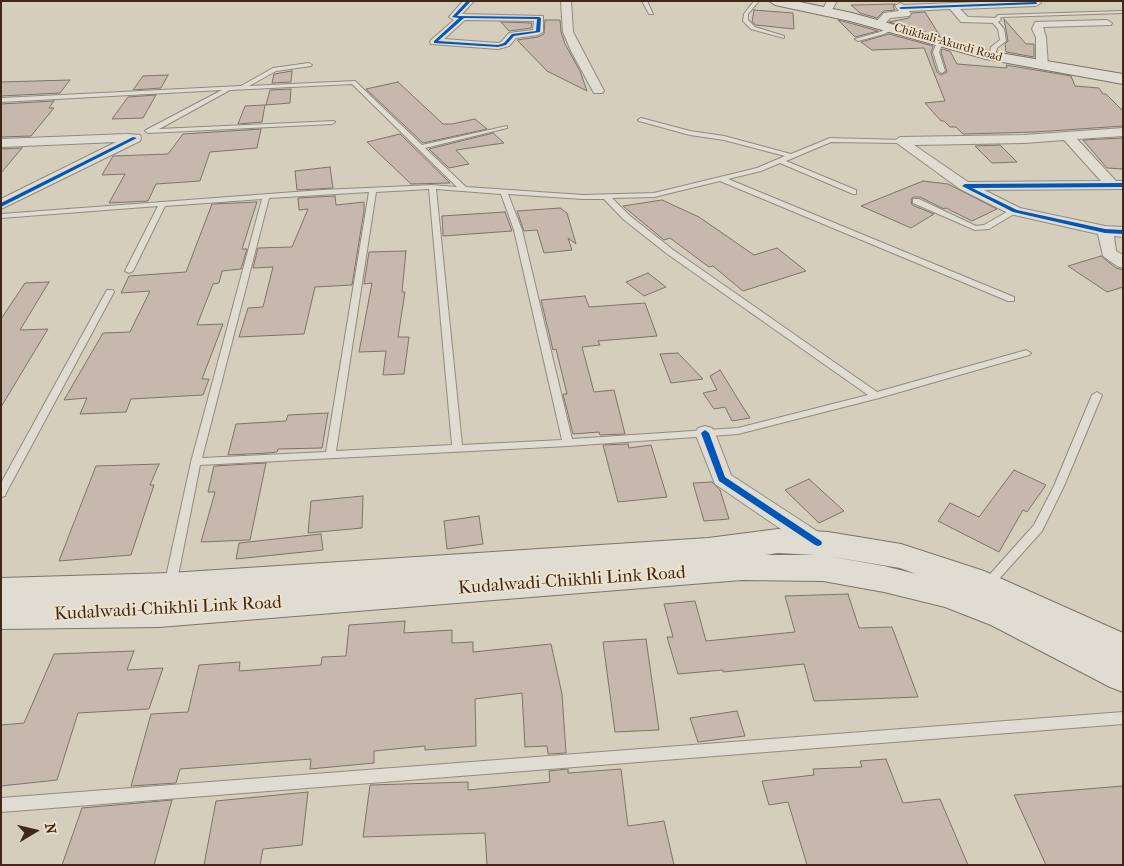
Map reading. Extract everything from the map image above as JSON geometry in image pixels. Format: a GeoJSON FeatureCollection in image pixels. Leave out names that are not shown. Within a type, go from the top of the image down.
{"type":"FeatureCollection","features":[{"type":"Feature","properties":{"kind":"main road","name":"Chikhali-Akurdi Road"},"geometry":{"type":"LineString","coordinates":[[782,2],[821,5],[992,57],[1123,80]]}},
{"type":"Feature","properties":{"kind":"main road","name":"Kudalwadi-Chikhli Link Road"},"geometry":{"type":"LineString","coordinates":[[1,615],[708,550],[778,541],[818,543],[901,556],[973,580],[1123,650]]}},
{"type":"Feature","properties":{"kind":"main road","name":"Kudalwadi-Chikhli Link Road"},"geometry":{"type":"LineString","coordinates":[[1,592],[165,599],[742,567],[823,568],[884,579],[949,595],[1003,615],[1123,676]]}},
{"type":"Feature","properties":{"kind":"street"},"geometry":{"type":"LineString","coordinates":[[463,17],[435,42],[502,45],[514,35],[537,34],[540,19],[535,17],[463,17],[454,17],[469,1]]}},
{"type":"Feature","properties":{"kind":"street"},"geometry":{"type":"LineString","coordinates":[[566,1],[568,32],[598,91]]}},
{"type":"Feature","properties":{"kind":"street"},"geometry":{"type":"LineString","coordinates":[[898,4],[957,6],[1036,4],[1033,1]]}},
{"type":"Feature","properties":{"kind":"street"},"geometry":{"type":"LineString","coordinates":[[885,26],[887,15],[906,14],[898,4]]}},
{"type":"Feature","properties":{"kind":"street"},"geometry":{"type":"LineString","coordinates":[[957,6],[955,8],[956,11],[965,20],[996,20]]}},
{"type":"Feature","properties":{"kind":"street"},"geometry":{"type":"LineString","coordinates":[[1042,66],[1041,37],[1037,29],[1039,24],[1107,23]]}},
{"type":"Feature","properties":{"kind":"street"},"geometry":{"type":"LineString","coordinates":[[900,141],[1024,139],[1123,132]]}},
{"type":"Feature","properties":{"kind":"street"},"geometry":{"type":"LineString","coordinates":[[1067,136],[1118,185]]}},
{"type":"Feature","properties":{"kind":"street"},"geometry":{"type":"LineString","coordinates":[[1,143],[135,138]]}},
{"type":"Feature","properties":{"kind":"street"},"geometry":{"type":"LineString","coordinates":[[1,205],[135,138]]}},
{"type":"Feature","properties":{"kind":"street"},"geometry":{"type":"LineString","coordinates":[[900,141],[965,186],[1015,211],[1123,232]]}},
{"type":"Feature","properties":{"kind":"street"},"geometry":{"type":"LineString","coordinates":[[965,186],[1118,185]]}},
{"type":"Feature","properties":{"kind":"street"},"geometry":{"type":"LineString","coordinates":[[1105,230],[1110,252],[1123,263]]}},
{"type":"Feature","properties":{"kind":"street"},"geometry":{"type":"LineString","coordinates":[[705,433],[722,479],[818,543]]}},
{"type":"Feature","properties":{"kind":"lane"},"geometry":{"type":"LineString","coordinates":[[644,1],[651,13]]}},
{"type":"Feature","properties":{"kind":"lane"},"geometry":{"type":"LineString","coordinates":[[757,1],[746,14],[745,20],[753,28],[782,37]]}},
{"type":"Feature","properties":{"kind":"lane"},"geometry":{"type":"LineString","coordinates":[[992,57],[994,47],[1003,41],[1001,29],[996,24],[997,17],[1005,15],[1123,12]]}},
{"type":"Feature","properties":{"kind":"lane"},"geometry":{"type":"LineString","coordinates":[[858,39],[885,26]]}},
{"type":"Feature","properties":{"kind":"lane"},"geometry":{"type":"LineString","coordinates":[[940,42],[936,52],[942,71]]}},
{"type":"Feature","properties":{"kind":"lane"},"geometry":{"type":"LineString","coordinates":[[242,88],[275,69],[309,65]]}},
{"type":"Feature","properties":{"kind":"lane"},"geometry":{"type":"LineString","coordinates":[[1,100],[353,82],[464,189]]}},
{"type":"Feature","properties":{"kind":"lane"},"geometry":{"type":"LineString","coordinates":[[135,138],[230,88]]}},
{"type":"Feature","properties":{"kind":"lane"},"geometry":{"type":"LineString","coordinates":[[641,120],[690,133],[724,138],[791,156]]}},
{"type":"Feature","properties":{"kind":"lane"},"geometry":{"type":"LineString","coordinates":[[148,132],[332,122]]}},
{"type":"Feature","properties":{"kind":"lane"},"geometry":{"type":"LineString","coordinates":[[422,147],[505,127]]}},
{"type":"Feature","properties":{"kind":"lane"},"geometry":{"type":"LineString","coordinates":[[1,216],[266,196],[432,187],[583,197],[654,195],[759,170],[830,140],[900,141]]}},
{"type":"Feature","properties":{"kind":"lane"},"geometry":{"type":"LineString","coordinates":[[780,161],[853,192]]}},
{"type":"Feature","properties":{"kind":"lane"},"geometry":{"type":"LineString","coordinates":[[721,179],[1011,299]]}},
{"type":"Feature","properties":{"kind":"lane"},"geometry":{"type":"LineString","coordinates":[[432,187],[457,449]]}},
{"type":"Feature","properties":{"kind":"lane"},"geometry":{"type":"LineString","coordinates":[[330,456],[373,190]]}},
{"type":"Feature","properties":{"kind":"lane"},"geometry":{"type":"LineString","coordinates":[[504,192],[518,230],[568,443]]}},
{"type":"Feature","properties":{"kind":"lane"},"geometry":{"type":"LineString","coordinates":[[165,599],[196,462],[266,196]]}},
{"type":"Feature","properties":{"kind":"lane"},"geometry":{"type":"LineString","coordinates":[[606,196],[626,217],[669,251],[876,396]]}},
{"type":"Feature","properties":{"kind":"lane"},"geometry":{"type":"LineString","coordinates":[[916,202],[975,228],[986,227],[1015,211]]}},
{"type":"Feature","properties":{"kind":"lane"},"geometry":{"type":"LineString","coordinates":[[129,271],[163,203]]}},
{"type":"Feature","properties":{"kind":"lane"},"geometry":{"type":"LineString","coordinates":[[1,493],[110,292]]}},
{"type":"Feature","properties":{"kind":"lane"},"geometry":{"type":"LineString","coordinates":[[196,462],[568,443],[738,431],[876,396],[1026,353]]}},
{"type":"Feature","properties":{"kind":"lane"},"geometry":{"type":"LineString","coordinates":[[985,587],[1038,528],[1059,486],[1097,395]]}},
{"type":"Feature","properties":{"kind":"lane"},"geometry":{"type":"LineString","coordinates":[[1,805],[1123,718]]}},
{"type":"Feature","properties":{"kind":"building"},"geometry":{"type":"Polygon","coordinates":[[[895,4],[893,6],[895,10],[884,11],[877,18],[860,13],[851,5],[895,4]]]}},
{"type":"Feature","properties":{"kind":"building"},"geometry":{"type":"Polygon","coordinates":[[[754,10],[793,13],[794,29],[756,25],[752,22],[754,10]]]}},
{"type":"Feature","properties":{"kind":"building"},"geometry":{"type":"Polygon","coordinates":[[[925,12],[940,36],[889,22],[909,18],[912,13],[925,12]]]}},
{"type":"Feature","properties":{"kind":"building"},"geometry":{"type":"Polygon","coordinates":[[[1004,19],[1026,44],[1034,44],[1034,57],[1006,52],[1005,44],[1008,41],[1004,19]]]}},
{"type":"Feature","properties":{"kind":"building"},"geometry":{"type":"Polygon","coordinates":[[[545,20],[560,20],[565,44],[580,71],[587,91],[547,71],[517,40],[538,37],[544,34],[545,20]]]}},
{"type":"Feature","properties":{"kind":"building"},"geometry":{"type":"Polygon","coordinates":[[[838,20],[850,23],[878,31],[855,37],[838,20]]]}},
{"type":"Feature","properties":{"kind":"building"},"geometry":{"type":"Polygon","coordinates":[[[501,22],[532,23],[531,28],[509,31],[501,22]]]}},
{"type":"Feature","properties":{"kind":"building"},"geometry":{"type":"Polygon","coordinates":[[[889,34],[933,46],[931,53],[937,72],[941,75],[947,72],[941,52],[942,49],[950,51],[957,64],[1007,68],[1006,65],[1071,76],[1075,86],[1099,88],[1103,94],[1106,94],[1123,111],[1123,126],[1035,132],[963,134],[956,127],[950,127],[944,121],[941,121],[925,103],[945,101],[924,48],[872,50],[861,42],[889,34]]]}},
{"type":"Feature","properties":{"kind":"building"},"geometry":{"type":"Polygon","coordinates":[[[292,71],[291,82],[272,83],[274,74],[292,71]]]}},
{"type":"Feature","properties":{"kind":"building"},"geometry":{"type":"Polygon","coordinates":[[[168,75],[161,88],[133,90],[143,76],[168,75]]]}},
{"type":"Feature","properties":{"kind":"building"},"geometry":{"type":"Polygon","coordinates":[[[70,80],[60,93],[1,96],[1,82],[70,80]]]}},
{"type":"Feature","properties":{"kind":"building"},"geometry":{"type":"Polygon","coordinates":[[[398,82],[443,124],[475,119],[487,129],[423,143],[366,89],[398,82]]]}},
{"type":"Feature","properties":{"kind":"building"},"geometry":{"type":"Polygon","coordinates":[[[291,89],[290,103],[266,105],[270,90],[291,89]]]}},
{"type":"Feature","properties":{"kind":"building"},"geometry":{"type":"Polygon","coordinates":[[[156,95],[143,118],[112,119],[128,97],[156,95]]]}},
{"type":"Feature","properties":{"kind":"building"},"geometry":{"type":"Polygon","coordinates":[[[54,101],[49,108],[54,108],[31,136],[1,137],[1,104],[54,101]]]}},
{"type":"Feature","properties":{"kind":"building"},"geometry":{"type":"Polygon","coordinates":[[[265,105],[262,122],[238,124],[245,106],[265,105]]]}},
{"type":"Feature","properties":{"kind":"building"},"geometry":{"type":"Polygon","coordinates":[[[261,129],[257,148],[210,152],[200,181],[156,184],[148,201],[109,203],[125,174],[102,175],[113,156],[168,154],[183,134],[261,129]]]}},
{"type":"Feature","properties":{"kind":"building"},"geometry":{"type":"Polygon","coordinates":[[[493,133],[504,143],[456,150],[469,164],[449,168],[429,149],[493,133]]]}},
{"type":"Feature","properties":{"kind":"building"},"geometry":{"type":"Polygon","coordinates":[[[400,134],[450,183],[411,184],[367,142],[400,134]]]}},
{"type":"Feature","properties":{"kind":"building"},"geometry":{"type":"Polygon","coordinates":[[[1123,138],[1123,169],[1107,168],[1083,140],[1123,138]]]}},
{"type":"Feature","properties":{"kind":"building"},"geometry":{"type":"Polygon","coordinates":[[[1000,145],[1017,162],[992,163],[975,146],[1000,145]]]}},
{"type":"Feature","properties":{"kind":"building"},"geometry":{"type":"Polygon","coordinates":[[[22,148],[1,173],[1,149],[22,148]]]}},
{"type":"Feature","properties":{"kind":"building"},"geometry":{"type":"Polygon","coordinates":[[[330,167],[333,188],[297,190],[295,171],[330,167]]]}},
{"type":"Feature","properties":{"kind":"building"},"geometry":{"type":"Polygon","coordinates":[[[923,181],[948,184],[997,209],[972,221],[920,197],[913,197],[911,199],[912,205],[934,214],[911,228],[861,206],[923,181]]]}},
{"type":"Feature","properties":{"kind":"building"},"geometry":{"type":"Polygon","coordinates":[[[335,196],[336,205],[364,202],[352,285],[315,287],[304,334],[239,337],[248,308],[263,307],[273,267],[253,268],[258,248],[292,247],[308,209],[299,210],[298,198],[335,196]]]}},
{"type":"Feature","properties":{"kind":"building"},"geometry":{"type":"Polygon","coordinates":[[[662,200],[699,217],[754,255],[777,248],[806,271],[743,291],[713,266],[709,267],[670,238],[664,240],[623,206],[662,200]]]}},
{"type":"Feature","properties":{"kind":"building"},"geometry":{"type":"Polygon","coordinates":[[[257,202],[242,249],[247,249],[241,269],[222,271],[219,283],[213,284],[197,325],[223,324],[202,379],[209,379],[203,395],[131,399],[126,412],[80,414],[87,398],[64,400],[103,333],[130,332],[150,291],[121,293],[129,276],[186,272],[212,204],[257,202]]]}},
{"type":"Feature","properties":{"kind":"building"},"geometry":{"type":"Polygon","coordinates":[[[560,208],[567,213],[576,244],[568,238],[572,250],[544,253],[537,230],[524,231],[517,211],[560,208]]]}},
{"type":"Feature","properties":{"kind":"building"},"geometry":{"type":"Polygon","coordinates":[[[505,212],[512,231],[443,236],[442,216],[505,212]]]}},
{"type":"Feature","properties":{"kind":"building"},"geometry":{"type":"Polygon","coordinates":[[[406,251],[402,292],[405,292],[398,337],[409,337],[404,374],[383,375],[386,351],[359,352],[372,283],[364,284],[369,252],[406,251]]]}},
{"type":"Feature","properties":{"kind":"building"},"geometry":{"type":"Polygon","coordinates":[[[1101,256],[1116,268],[1123,270],[1123,287],[1107,292],[1068,266],[1101,256]]]}},
{"type":"Feature","properties":{"kind":"building"},"geometry":{"type":"Polygon","coordinates":[[[648,273],[666,287],[644,296],[626,282],[648,273]]]}},
{"type":"Feature","properties":{"kind":"building"},"geometry":{"type":"Polygon","coordinates":[[[49,282],[20,330],[48,329],[1,407],[1,319],[25,283],[49,282]]]}},
{"type":"Feature","properties":{"kind":"building"},"geometry":{"type":"Polygon","coordinates":[[[585,296],[589,307],[645,303],[657,336],[598,341],[600,345],[582,347],[594,392],[614,390],[625,434],[600,435],[599,432],[573,434],[563,394],[567,394],[556,349],[553,350],[541,300],[585,296]]]}},
{"type":"Feature","properties":{"kind":"building"},"geometry":{"type":"Polygon","coordinates":[[[678,353],[703,379],[671,383],[660,354],[678,353]]]}},
{"type":"Feature","properties":{"kind":"building"},"geometry":{"type":"Polygon","coordinates":[[[720,370],[750,418],[732,421],[725,407],[714,409],[703,393],[717,390],[710,376],[720,370]]]}},
{"type":"Feature","properties":{"kind":"building"},"geometry":{"type":"Polygon","coordinates":[[[328,413],[322,448],[278,449],[277,452],[228,455],[236,424],[286,421],[288,415],[328,413]]]}},
{"type":"Feature","properties":{"kind":"building"},"geometry":{"type":"Polygon","coordinates":[[[628,444],[629,448],[651,445],[667,497],[618,502],[603,445],[628,444]]]}},
{"type":"Feature","properties":{"kind":"building"},"geometry":{"type":"Polygon","coordinates":[[[266,463],[250,540],[201,542],[215,492],[208,492],[214,466],[266,463]]]}},
{"type":"Feature","properties":{"kind":"building"},"geometry":{"type":"Polygon","coordinates":[[[159,464],[150,485],[154,485],[131,555],[59,561],[96,466],[159,464]]]}},
{"type":"Feature","properties":{"kind":"building"},"geometry":{"type":"Polygon","coordinates":[[[1014,470],[1046,485],[1027,512],[1023,510],[999,552],[938,521],[950,503],[979,517],[1014,470]]]}},
{"type":"Feature","properties":{"kind":"building"},"geometry":{"type":"Polygon","coordinates":[[[809,479],[844,511],[819,523],[785,490],[809,479]]]}},
{"type":"Feature","properties":{"kind":"building"},"geometry":{"type":"Polygon","coordinates":[[[712,482],[720,490],[729,519],[704,521],[693,483],[712,482]]]}},
{"type":"Feature","properties":{"kind":"building"},"geometry":{"type":"Polygon","coordinates":[[[363,496],[362,528],[308,533],[311,501],[363,496]]]}},
{"type":"Feature","properties":{"kind":"building"},"geometry":{"type":"Polygon","coordinates":[[[479,516],[483,544],[447,549],[444,521],[479,516]]]}},
{"type":"Feature","properties":{"kind":"building"},"geometry":{"type":"Polygon","coordinates":[[[321,534],[323,550],[236,559],[239,543],[321,534]]]}},
{"type":"Feature","properties":{"kind":"building"},"geometry":{"type":"Polygon","coordinates":[[[848,594],[859,628],[892,627],[918,697],[814,701],[804,664],[723,672],[723,670],[678,674],[667,637],[673,637],[664,604],[695,601],[706,641],[795,632],[785,596],[848,594]]]}},
{"type":"Feature","properties":{"kind":"building"},"geometry":{"type":"Polygon","coordinates":[[[405,621],[404,633],[452,630],[452,643],[473,642],[473,652],[551,644],[562,694],[566,753],[548,754],[547,746],[525,747],[522,693],[475,699],[476,746],[425,750],[425,746],[374,751],[374,763],[310,769],[311,759],[180,769],[176,783],[131,786],[151,714],[188,712],[199,665],[240,662],[239,671],[321,665],[322,657],[346,656],[349,625],[405,621]]]}},
{"type":"Feature","properties":{"kind":"building"},"geometry":{"type":"Polygon","coordinates":[[[646,639],[659,730],[615,732],[603,642],[646,639]]]}},
{"type":"Feature","properties":{"kind":"building"},"geometry":{"type":"Polygon","coordinates":[[[134,651],[127,670],[163,668],[149,709],[78,713],[57,780],[1,786],[1,725],[24,723],[54,654],[134,651]]]}},
{"type":"Feature","properties":{"kind":"building"},"geometry":{"type":"Polygon","coordinates":[[[737,711],[745,736],[698,742],[690,718],[737,711]]]}},
{"type":"Feature","properties":{"kind":"building"},"geometry":{"type":"Polygon","coordinates":[[[886,759],[903,803],[940,799],[968,865],[807,865],[788,802],[769,805],[762,781],[814,775],[813,769],[862,767],[860,761],[886,759]]]}},
{"type":"Feature","properties":{"kind":"building"},"geometry":{"type":"Polygon","coordinates":[[[568,769],[568,773],[621,769],[628,826],[664,821],[674,865],[487,865],[485,833],[363,837],[370,785],[468,782],[468,790],[550,782],[549,771],[568,769]]]}},
{"type":"Feature","properties":{"kind":"building"},"geometry":{"type":"Polygon","coordinates":[[[1123,786],[1123,865],[1046,865],[1014,795],[1123,786]]]}},
{"type":"Feature","properties":{"kind":"building"},"geometry":{"type":"Polygon","coordinates":[[[308,792],[302,845],[263,849],[260,865],[204,865],[216,801],[308,792]]]}},
{"type":"Feature","properties":{"kind":"building"},"geometry":{"type":"Polygon","coordinates":[[[172,800],[154,865],[62,865],[82,808],[172,800]]]}},
{"type":"Feature","properties":{"kind":"cycle path"},"geometry":{"type":"LineString","coordinates":[[463,17],[435,42],[498,46],[505,44],[513,35],[538,32],[539,18],[454,17],[469,1]]}},
{"type":"Feature","properties":{"kind":"cycle path"},"geometry":{"type":"LineString","coordinates":[[901,8],[1036,3]]}},
{"type":"Feature","properties":{"kind":"cycle path"},"geometry":{"type":"LineString","coordinates":[[1,205],[135,138]]}},
{"type":"Feature","properties":{"kind":"cycle path"},"geometry":{"type":"LineString","coordinates":[[1123,185],[965,186],[1015,211],[1105,231],[1123,232]]}},
{"type":"Feature","properties":{"kind":"cycle path"},"geometry":{"type":"LineString","coordinates":[[705,433],[722,479],[818,543]]}}]}
